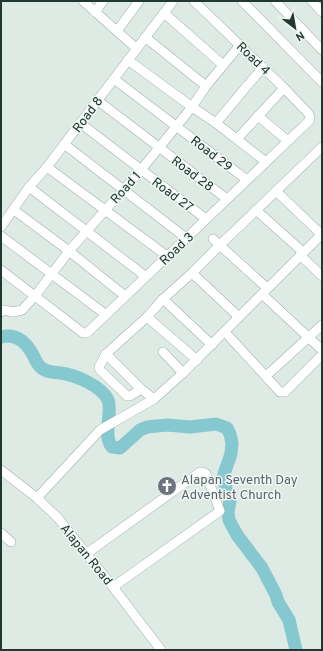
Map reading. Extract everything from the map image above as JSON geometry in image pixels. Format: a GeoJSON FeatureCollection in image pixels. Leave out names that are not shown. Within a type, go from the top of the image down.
{"type":"FeatureCollection","features":[{"type":"Feature","properties":{"kind":"street"},"geometry":{"type":"LineString","coordinates":[[83,1],[137,48]]}},
{"type":"Feature","properties":{"kind":"street"},"geometry":{"type":"LineString","coordinates":[[95,12],[103,1]]}},
{"type":"Feature","properties":{"kind":"street"},"geometry":{"type":"LineString","coordinates":[[117,31],[139,1]]}},
{"type":"Feature","properties":{"kind":"street","name":"Road 8"},"geometry":{"type":"LineString","coordinates":[[1,227],[29,187],[47,167],[173,1]]}},
{"type":"Feature","properties":{"kind":"street","name":"Road 4"},"geometry":{"type":"LineString","coordinates":[[194,1],[284,88],[309,114],[310,118]]}},
{"type":"Feature","properties":{"kind":"street"},"geometry":{"type":"LineString","coordinates":[[242,1],[322,82]]}},
{"type":"Feature","properties":{"kind":"street"},"geometry":{"type":"LineString","coordinates":[[275,1],[322,50]]}},
{"type":"Feature","properties":{"kind":"street"},"geometry":{"type":"LineString","coordinates":[[164,13],[223,65]]}},
{"type":"Feature","properties":{"kind":"street"},"geometry":{"type":"LineString","coordinates":[[145,37],[206,86]]}},
{"type":"Feature","properties":{"kind":"street","name":"Road 1"},"geometry":{"type":"LineString","coordinates":[[2,310],[13,312],[22,310],[35,296],[69,251],[141,170],[240,45]]}},
{"type":"Feature","properties":{"kind":"street"},"geometry":{"type":"LineString","coordinates":[[128,60],[216,123],[266,162]]}},
{"type":"Feature","properties":{"kind":"street"},"geometry":{"type":"LineString","coordinates":[[216,123],[263,67]]}},
{"type":"Feature","properties":{"kind":"street","name":"Road 29"},"geometry":{"type":"LineString","coordinates":[[114,79],[247,180]]}},
{"type":"Feature","properties":{"kind":"street"},"geometry":{"type":"LineString","coordinates":[[237,139],[284,88]]}},
{"type":"Feature","properties":{"kind":"street","name":"Road 28"},"geometry":{"type":"LineString","coordinates":[[97,100],[227,199]]}},
{"type":"Feature","properties":{"kind":"street"},"geometry":{"type":"LineString","coordinates":[[258,116],[288,141]]}},
{"type":"Feature","properties":{"kind":"street","name":"Road 3"},"geometry":{"type":"LineString","coordinates":[[35,296],[85,333],[288,141],[310,118]]}},
{"type":"Feature","properties":{"kind":"street","name":"Road 27"},"geometry":{"type":"LineString","coordinates":[[80,123],[206,219]]}},
{"type":"Feature","properties":{"kind":"street"},"geometry":{"type":"LineString","coordinates":[[64,144],[186,238]]}},
{"type":"Feature","properties":{"kind":"street"},"geometry":{"type":"LineString","coordinates":[[141,389],[130,396],[127,396],[100,370],[99,367],[106,354],[192,274],[216,242],[256,210],[321,149]]}},
{"type":"Feature","properties":{"kind":"street"},"geometry":{"type":"LineString","coordinates":[[47,167],[167,256]]}},
{"type":"Feature","properties":{"kind":"street"},"geometry":{"type":"LineString","coordinates":[[29,187],[145,276]]}},
{"type":"Feature","properties":{"kind":"street"},"geometry":{"type":"LineString","coordinates":[[37,498],[100,430],[154,399],[183,373],[322,234],[276,191]]}},
{"type":"Feature","properties":{"kind":"street"},"geometry":{"type":"LineString","coordinates":[[14,210],[69,251],[125,296]]}},
{"type":"Feature","properties":{"kind":"street"},"geometry":{"type":"LineString","coordinates":[[256,210],[302,254],[322,276]]}},
{"type":"Feature","properties":{"kind":"street"},"geometry":{"type":"LineString","coordinates":[[1,236],[105,314]]}},
{"type":"Feature","properties":{"kind":"street"},"geometry":{"type":"LineString","coordinates":[[216,242],[322,350]]}},
{"type":"Feature","properties":{"kind":"street"},"geometry":{"type":"LineString","coordinates":[[1,270],[35,296]]}},
{"type":"Feature","properties":{"kind":"street"},"geometry":{"type":"LineString","coordinates":[[192,274],[238,317]]}},
{"type":"Feature","properties":{"kind":"street"},"geometry":{"type":"LineString","coordinates":[[164,299],[212,345]]}},
{"type":"Feature","properties":{"kind":"street"},"geometry":{"type":"LineString","coordinates":[[147,317],[197,360]]}},
{"type":"Feature","properties":{"kind":"street"},"geometry":{"type":"LineString","coordinates":[[266,376],[322,325]]}},
{"type":"Feature","properties":{"kind":"street"},"geometry":{"type":"LineString","coordinates":[[225,332],[280,392],[285,392],[322,355]]}},
{"type":"Feature","properties":{"kind":"street"},"geometry":{"type":"LineString","coordinates":[[163,352],[183,373]]}},
{"type":"Feature","properties":{"kind":"street"},"geometry":{"type":"LineString","coordinates":[[106,354],[141,389],[154,399]]}},
{"type":"Feature","properties":{"kind":"street","name":"Alapan Road"},"geometry":{"type":"LineString","coordinates":[[1,470],[37,498],[58,518],[113,587],[155,648]]}},
{"type":"Feature","properties":{"kind":"street"},"geometry":{"type":"LineString","coordinates":[[86,554],[200,472],[206,474],[220,511],[113,587]]}},
{"type":"Feature","properties":{"kind":"street"},"geometry":{"type":"LineString","coordinates":[[1,533],[11,542]]}},
{"type":"Feature","properties":{"kind":"waterway"},"geometry":{"type":"LineString","coordinates":[[1,337],[11,336],[24,343],[41,368],[50,372],[73,376],[88,382],[100,390],[108,400],[108,437],[112,447],[120,448],[140,430],[147,427],[167,425],[190,427],[216,424],[227,428],[232,443],[231,454],[223,478],[230,501],[228,512],[229,520],[237,535],[262,568],[278,602],[289,620],[296,650]]}},
{"type":"Feature","properties":{"kind":"place","name":"Alapan Seventh Day Adventist Church"},"geometry":{"type":"Point","coordinates":[167,486]}}]}
